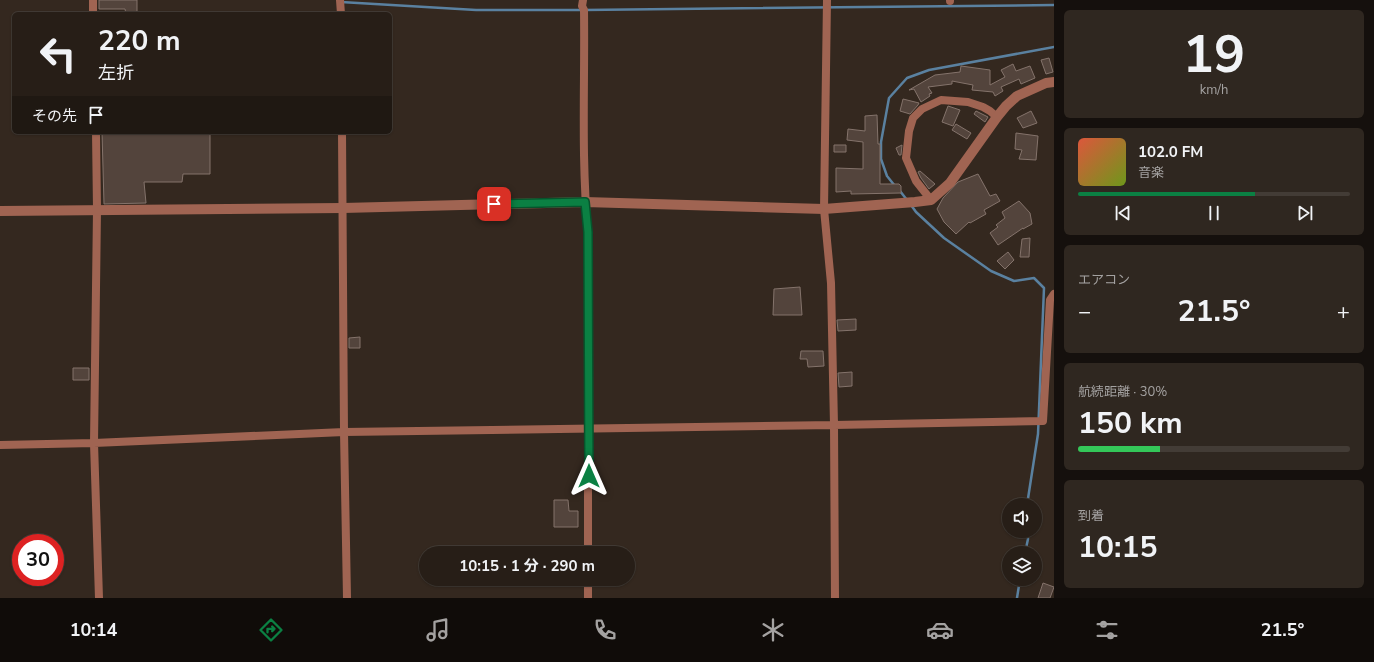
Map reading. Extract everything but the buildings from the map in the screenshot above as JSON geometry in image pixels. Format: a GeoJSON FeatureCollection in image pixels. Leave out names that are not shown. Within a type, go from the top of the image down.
{"type":"FeatureCollection","features":[{"type":"Feature","properties":{"kind":"street"},"geometry":{"type":"LineString","coordinates":[[93,0],[93,12]]}},
{"type":"Feature","properties":{"kind":"street"},"geometry":{"type":"LineString","coordinates":[[340,0],[341,12]]}},
{"type":"Feature","properties":{"kind":"street"},"geometry":{"type":"LineString","coordinates":[[583,0],[585,202],[588,232],[588,546]]}},
{"type":"Feature","properties":{"kind":"street"},"geometry":{"type":"LineString","coordinates":[[827,0],[824,208],[831,283],[835,598]]}},
{"type":"Feature","properties":{"kind":"street"},"geometry":{"type":"LineString","coordinates":[[0,211],[343,208],[585,202],[824,208],[923,201],[950,183],[1006,106],[1018,96],[1046,83],[1054,82]]}},
{"type":"Feature","properties":{"kind":"street"},"geometry":{"type":"LineString","coordinates":[[923,201],[906,158],[908,131],[913,118],[922,109],[941,100],[968,102],[990,111],[997,117]]}},
{"type":"Feature","properties":{"kind":"street"},"geometry":{"type":"LineString","coordinates":[[96,134],[98,210],[94,443],[99,598]]}},
{"type":"Feature","properties":{"kind":"street"},"geometry":{"type":"LineString","coordinates":[[342,134],[344,432],[347,598]]}},
{"type":"Feature","properties":{"kind":"street"},"geometry":{"type":"LineString","coordinates":[[0,445],[94,443],[344,432],[834,426],[1043,421],[1050,300],[1054,294]]}},
{"type":"Feature","properties":{"kind":"street"},"geometry":{"type":"LineString","coordinates":[[588,586],[588,598]]}},
{"type":"Feature","properties":{"kind":"waterway"},"geometry":{"type":"LineString","coordinates":[[341,2],[476,10],[1054,5]]}},
{"type":"Feature","properties":{"kind":"waterway"},"geometry":{"type":"LineString","coordinates":[[895,186],[887,176],[881,159],[881,142],[889,98],[907,78],[929,70],[1054,47]]}},
{"type":"Feature","properties":{"kind":"waterway"},"geometry":{"type":"LineString","coordinates":[[900,191],[907,200]]}},
{"type":"Feature","properties":{"kind":"waterway"},"geometry":{"type":"LineString","coordinates":[[911,205],[916,212],[944,238],[991,271],[1014,281],[1034,278],[1044,288],[1038,434],[1028,498]]}},
{"type":"Feature","properties":{"kind":"waterway"},"geometry":{"type":"LineString","coordinates":[[1026,546],[1028,538]]}},
{"type":"Feature","properties":{"kind":"waterway"},"geometry":{"type":"LineString","coordinates":[[1017,598],[1019,586]]}},
{"type":"Feature","properties":{"kind":"route"},"geometry":{"type":"LineString","coordinates":[[494,204],[585,202],[588,232],[589,476]]}}]}
